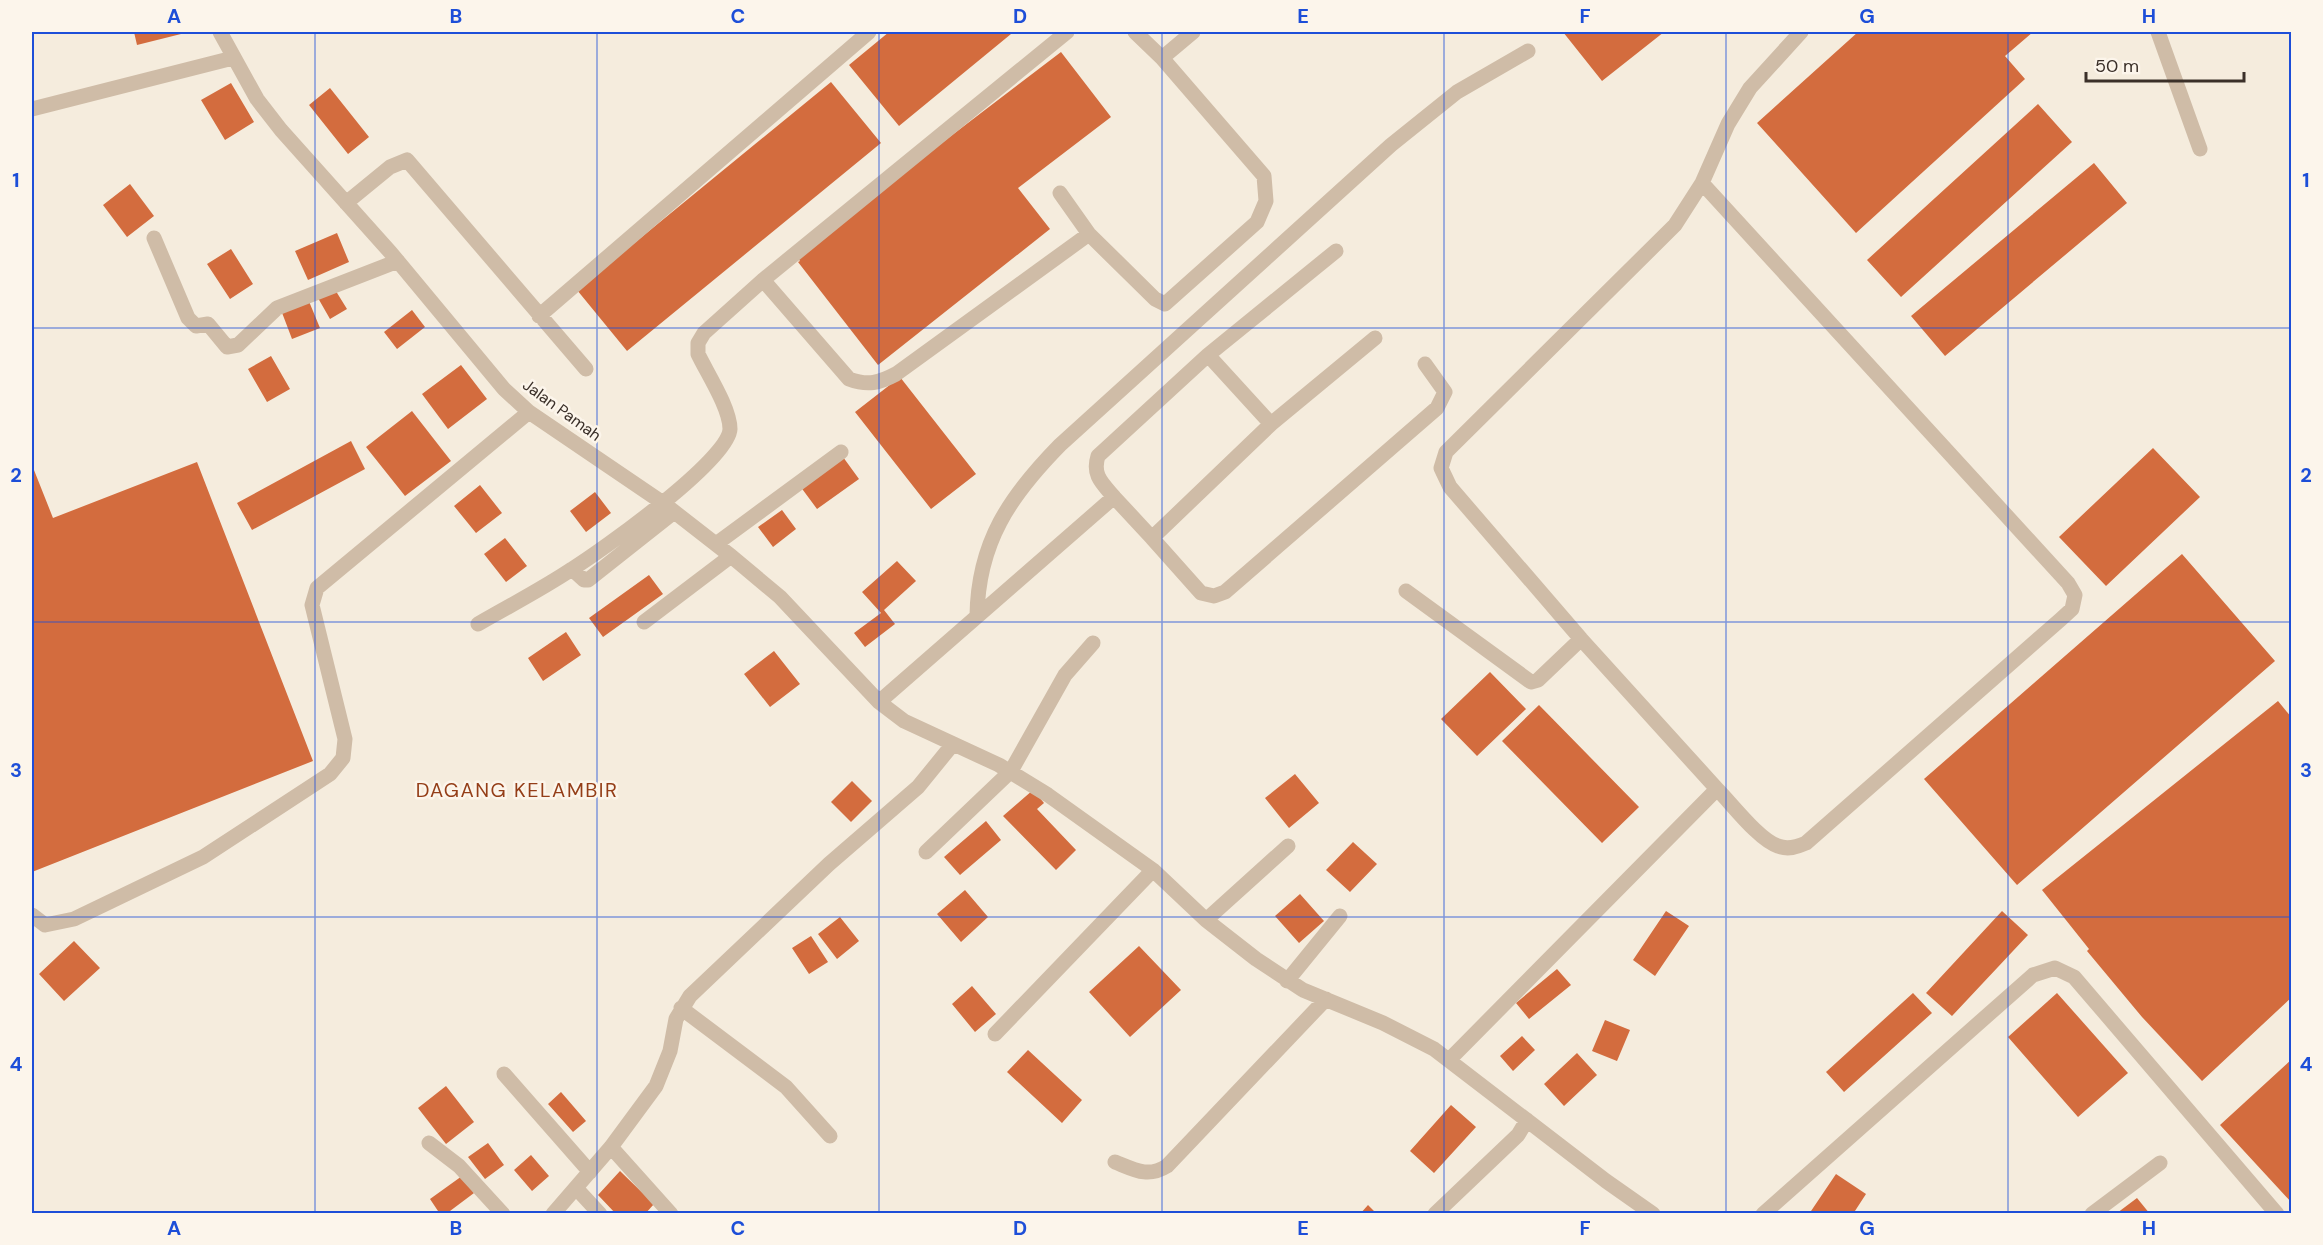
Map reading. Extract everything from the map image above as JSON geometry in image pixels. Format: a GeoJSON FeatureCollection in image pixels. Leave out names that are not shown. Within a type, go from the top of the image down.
{"type":"FeatureCollection","features":[{"type":"Feature","properties":{"kind":"street","name":"Jalan Pamah"},"geometry":{"type":"LineString","coordinates":[[220,32],[257,99],[281,130],[398,261],[498,382],[529,412],[669,508],[731,556],[808,625],[879,702],[904,721],[1011,771],[1082,817],[1153,870],[1206,920],[1287,981],[1403,1032],[1450,1059],[1653,1214]]}},
{"type":"Feature","properties":{"kind":"street"},"geometry":{"type":"LineString","coordinates":[[540,316],[869,32]]}},
{"type":"Feature","properties":{"kind":"street"},"geometry":{"type":"LineString","coordinates":[[478,624],[669,508],[726,441],[730,430],[727,415],[698,354],[698,343],[704,333],[764,280],[1067,32]]}},
{"type":"Feature","properties":{"kind":"street"},"geometry":{"type":"LineString","coordinates":[[1060,194],[1089,234],[1155,299],[1165,304],[1257,222],[1266,201],[1264,176],[1162,58],[1135,32]]}},
{"type":"Feature","properties":{"kind":"street"},"geometry":{"type":"LineString","coordinates":[[1162,58],[1193,32]]}},
{"type":"Feature","properties":{"kind":"street"},"geometry":{"type":"LineString","coordinates":[[1702,183],[2029,539],[2073,588],[2075,595],[2072,609],[2060,621],[1806,843],[1793,848],[1779,847],[1768,840],[1717,789],[1581,639],[1450,487],[1441,468],[1446,452],[1674,225],[1702,183],[1728,124],[1750,88],[1801,32]]}},
{"type":"Feature","properties":{"kind":"street"},"geometry":{"type":"LineString","coordinates":[[2158,32],[2200,148]]}},
{"type":"Feature","properties":{"kind":"street"},"geometry":{"type":"LineString","coordinates":[[977,616],[977,597],[986,551],[1005,509],[1030,476],[1060,445],[1391,146],[1457,92],[1528,51]]}},
{"type":"Feature","properties":{"kind":"street"},"geometry":{"type":"LineString","coordinates":[[32,109],[233,58]]}},
{"type":"Feature","properties":{"kind":"street"},"geometry":{"type":"LineString","coordinates":[[346,203],[390,167],[407,160],[586,369]]}},
{"type":"Feature","properties":{"kind":"street"},"geometry":{"type":"LineString","coordinates":[[764,280],[849,379],[863,384],[879,383],[896,374],[1089,234]]}},
{"type":"Feature","properties":{"kind":"street"},"geometry":{"type":"LineString","coordinates":[[154,238],[188,318],[196,326],[208,324],[227,347],[238,345],[277,308],[398,261]]}},
{"type":"Feature","properties":{"kind":"street"},"geometry":{"type":"LineString","coordinates":[[1336,251],[1208,355],[1098,456],[1095,466],[1098,478],[1201,592],[1214,596],[1225,592],[1437,408],[1445,392],[1425,364]]}},
{"type":"Feature","properties":{"kind":"street"},"geometry":{"type":"LineString","coordinates":[[1152,538],[1271,424],[1375,338]]}},
{"type":"Feature","properties":{"kind":"street"},"geometry":{"type":"LineString","coordinates":[[1208,355],[1271,424]]}},
{"type":"Feature","properties":{"kind":"street"},"geometry":{"type":"LineString","coordinates":[[32,915],[45,925],[74,919],[203,857],[330,774],[343,758],[345,739],[312,605],[316,588],[529,412]]}},
{"type":"Feature","properties":{"kind":"street"},"geometry":{"type":"LineString","coordinates":[[716,544],[841,452]]}},
{"type":"Feature","properties":{"kind":"street"},"geometry":{"type":"LineString","coordinates":[[879,702],[1114,497]]}},
{"type":"Feature","properties":{"kind":"street"},"geometry":{"type":"LineString","coordinates":[[644,622],[731,556]]}},
{"type":"Feature","properties":{"kind":"street"},"geometry":{"type":"LineString","coordinates":[[1406,591],[1531,682],[1538,680],[1581,639]]}},
{"type":"Feature","properties":{"kind":"street"},"geometry":{"type":"LineString","coordinates":[[927,852],[1011,771],[1065,675],[1093,643]]}},
{"type":"Feature","properties":{"kind":"street"},"geometry":{"type":"LineString","coordinates":[[553,1214],[611,1147],[656,1086],[670,1051],[676,1019],[690,996],[829,864],[927,778],[953,744]]}},
{"type":"Feature","properties":{"kind":"street"},"geometry":{"type":"LineString","coordinates":[[1450,1059],[1717,789]]}},
{"type":"Feature","properties":{"kind":"street"},"geometry":{"type":"LineString","coordinates":[[1206,920],[1288,846]]}},
{"type":"Feature","properties":{"kind":"street"},"geometry":{"type":"LineString","coordinates":[[995,1034],[1153,870]]}},
{"type":"Feature","properties":{"kind":"street"},"geometry":{"type":"LineString","coordinates":[[1287,981],[1341,916]]}},
{"type":"Feature","properties":{"kind":"street"},"geometry":{"type":"LineString","coordinates":[[1763,1214],[2033,975],[2055,968],[2074,977],[2277,1214]]}},
{"type":"Feature","properties":{"kind":"street"},"geometry":{"type":"LineString","coordinates":[[1115,1161],[1143,1173],[1156,1173],[1167,1166],[1326,999]]}},
{"type":"Feature","properties":{"kind":"street"},"geometry":{"type":"LineString","coordinates":[[681,1008],[786,1088],[830,1136]]}},
{"type":"Feature","properties":{"kind":"street"},"geometry":{"type":"LineString","coordinates":[[504,1074],[590,1172]]}},
{"type":"Feature","properties":{"kind":"street"},"geometry":{"type":"LineString","coordinates":[[1435,1214],[1518,1135],[1527,1120]]}},
{"type":"Feature","properties":{"kind":"street"},"geometry":{"type":"LineString","coordinates":[[429,1143],[459,1166],[503,1214]]}},
{"type":"Feature","properties":{"kind":"street"},"geometry":{"type":"LineString","coordinates":[[611,1147],[671,1214]]}},
{"type":"Feature","properties":{"kind":"street"},"geometry":{"type":"LineString","coordinates":[[2092,1214],[2160,1163]]}},
{"type":"Feature","properties":{"kind":"street"},"geometry":{"type":"LineString","coordinates":[[576,1188],[600,1214]]}},
{"type":"Feature","properties":{"kind":"building"},"geometry":{"type":"Polygon","coordinates":[[[134,32],[189,32],[137,45],[134,32]]]}},
{"type":"Feature","properties":{"kind":"building"},"geometry":{"type":"Polygon","coordinates":[[[889,32],[1009,32],[1011,34],[899,126],[849,65],[889,32]]]}},
{"type":"Feature","properties":{"kind":"building"},"geometry":{"type":"Polygon","coordinates":[[[1563,32],[1664,32],[1602,81],[1563,32]]]}},
{"type":"Feature","properties":{"kind":"building"},"geometry":{"type":"Polygon","coordinates":[[[1858,32],[2033,32],[2005,56],[2025,79],[1856,233],[1757,123],[1858,32]]]}},
{"type":"Feature","properties":{"kind":"building"},"geometry":{"type":"Polygon","coordinates":[[[1061,52],[1111,117],[1018,188],[1050,229],[878,365],[798,262],[800,261],[795,255],[1061,52]]]}},
{"type":"Feature","properties":{"kind":"building"},"geometry":{"type":"Polygon","coordinates":[[[831,82],[881,143],[627,351],[577,290],[831,82]]]}},
{"type":"Feature","properties":{"kind":"building"},"geometry":{"type":"Polygon","coordinates":[[[231,83],[254,122],[225,140],[201,100],[231,83]]]}},
{"type":"Feature","properties":{"kind":"building"},"geometry":{"type":"Polygon","coordinates":[[[330,88],[369,137],[348,154],[309,105],[330,88]]]}},
{"type":"Feature","properties":{"kind":"building"},"geometry":{"type":"Polygon","coordinates":[[[2038,104],[2072,142],[1901,297],[1867,260],[2038,104]]]}},
{"type":"Feature","properties":{"kind":"building"},"geometry":{"type":"Polygon","coordinates":[[[2094,163],[2127,203],[1945,356],[1911,316],[2094,163]]]}},
{"type":"Feature","properties":{"kind":"building"},"geometry":{"type":"Polygon","coordinates":[[[130,184],[154,216],[127,237],[103,205],[130,184]]]}},
{"type":"Feature","properties":{"kind":"building"},"geometry":{"type":"Polygon","coordinates":[[[337,233],[349,262],[308,280],[295,251],[337,233]]]}},
{"type":"Feature","properties":{"kind":"building"},"geometry":{"type":"Polygon","coordinates":[[[231,249],[253,284],[230,299],[207,264],[231,249]]]}},
{"type":"Feature","properties":{"kind":"building"},"geometry":{"type":"Polygon","coordinates":[[[334,288],[347,309],[330,319],[318,298],[334,288]]]}},
{"type":"Feature","properties":{"kind":"building"},"geometry":{"type":"Polygon","coordinates":[[[308,299],[320,328],[292,339],[281,310],[308,299]]]}},
{"type":"Feature","properties":{"kind":"building"},"geometry":{"type":"Polygon","coordinates":[[[412,310],[425,327],[397,349],[384,332],[412,310]]]}},
{"type":"Feature","properties":{"kind":"building"},"geometry":{"type":"Polygon","coordinates":[[[271,356],[290,389],[267,402],[248,369],[271,356]]]}},
{"type":"Feature","properties":{"kind":"building"},"geometry":{"type":"Polygon","coordinates":[[[461,365],[487,399],[448,429],[422,394],[461,365]]]}},
{"type":"Feature","properties":{"kind":"building"},"geometry":{"type":"Polygon","coordinates":[[[900,377],[976,474],[931,509],[855,412],[900,377]]]}},
{"type":"Feature","properties":{"kind":"building"},"geometry":{"type":"Polygon","coordinates":[[[412,411],[451,461],[405,496],[366,447],[412,411]]]}},
{"type":"Feature","properties":{"kind":"building"},"geometry":{"type":"Polygon","coordinates":[[[351,441],[365,469],[252,530],[237,503],[351,441]]]}},
{"type":"Feature","properties":{"kind":"building"},"geometry":{"type":"Polygon","coordinates":[[[2153,448],[2200,497],[2106,586],[2059,537],[2153,448]]]}},
{"type":"Feature","properties":{"kind":"building"},"geometry":{"type":"Polygon","coordinates":[[[843,457],[859,479],[817,509],[800,486],[843,457]]]}},
{"type":"Feature","properties":{"kind":"building"},"geometry":{"type":"Polygon","coordinates":[[[197,462],[313,761],[32,872],[32,465],[53,518],[197,462]]]}},
{"type":"Feature","properties":{"kind":"building"},"geometry":{"type":"Polygon","coordinates":[[[480,485],[502,513],[476,533],[454,506],[480,485]]]}},
{"type":"Feature","properties":{"kind":"building"},"geometry":{"type":"Polygon","coordinates":[[[595,492],[611,513],[586,532],[570,511],[595,492]]]}},
{"type":"Feature","properties":{"kind":"building"},"geometry":{"type":"Polygon","coordinates":[[[782,510],[796,529],[773,547],[758,527],[782,510]]]}},
{"type":"Feature","properties":{"kind":"building"},"geometry":{"type":"Polygon","coordinates":[[[505,538],[527,566],[506,582],[484,554],[505,538]]]}},
{"type":"Feature","properties":{"kind":"building"},"geometry":{"type":"Polygon","coordinates":[[[2182,554],[2275,661],[2017,885],[1924,779],[2182,554]]]}},
{"type":"Feature","properties":{"kind":"building"},"geometry":{"type":"Polygon","coordinates":[[[897,561],[916,581],[884,610],[895,624],[865,647],[854,633],[881,613],[862,592],[897,561]]]}},
{"type":"Feature","properties":{"kind":"building"},"geometry":{"type":"Polygon","coordinates":[[[649,575],[663,594],[603,637],[589,618],[649,575]]]}},
{"type":"Feature","properties":{"kind":"building"},"geometry":{"type":"Polygon","coordinates":[[[566,632],[581,655],[543,681],[528,658],[566,632]]]}},
{"type":"Feature","properties":{"kind":"building"},"geometry":{"type":"Polygon","coordinates":[[[774,651],[800,684],[770,707],[744,674],[774,651]]]}},
{"type":"Feature","properties":{"kind":"building"},"geometry":{"type":"Polygon","coordinates":[[[1490,672],[1526,709],[1477,756],[1441,719],[1490,672]]]}},
{"type":"Feature","properties":{"kind":"building"},"geometry":{"type":"Polygon","coordinates":[[[2278,701],[2292,718],[2292,997],[2202,1081],[2142,1017],[2087,951],[2089,949],[2042,890],[2278,701]]]}},
{"type":"Feature","properties":{"kind":"building"},"geometry":{"type":"Polygon","coordinates":[[[1539,705],[1639,807],[1602,843],[1502,741],[1539,705]]]}},
{"type":"Feature","properties":{"kind":"building"},"geometry":{"type":"Polygon","coordinates":[[[1295,774],[1319,803],[1289,828],[1265,798],[1295,774]]]}},
{"type":"Feature","properties":{"kind":"building"},"geometry":{"type":"Polygon","coordinates":[[[852,781],[872,801],[851,822],[831,802],[852,781]]]}},
{"type":"Feature","properties":{"kind":"building"},"geometry":{"type":"Polygon","coordinates":[[[1033,790],[1044,803],[1037,809],[1076,850],[1056,870],[1003,816],[1033,790]]]}},
{"type":"Feature","properties":{"kind":"building"},"geometry":{"type":"Polygon","coordinates":[[[986,821],[1001,840],[960,875],[944,857],[986,821]]]}},
{"type":"Feature","properties":{"kind":"building"},"geometry":{"type":"Polygon","coordinates":[[[1353,842],[1377,864],[1350,892],[1326,870],[1353,842]]]}},
{"type":"Feature","properties":{"kind":"building"},"geometry":{"type":"Polygon","coordinates":[[[965,890],[988,917],[961,942],[937,914],[965,890]]]}},
{"type":"Feature","properties":{"kind":"building"},"geometry":{"type":"Polygon","coordinates":[[[1300,894],[1324,921],[1299,943],[1275,916],[1300,894]]]}},
{"type":"Feature","properties":{"kind":"building"},"geometry":{"type":"Polygon","coordinates":[[[1666,911],[1689,926],[1655,976],[1633,960],[1666,911]]]}},
{"type":"Feature","properties":{"kind":"building"},"geometry":{"type":"Polygon","coordinates":[[[2002,911],[2028,935],[1952,1016],[1926,993],[2002,911]]]}},
{"type":"Feature","properties":{"kind":"building"},"geometry":{"type":"Polygon","coordinates":[[[840,917],[859,941],[837,959],[818,934],[840,917]]]}},
{"type":"Feature","properties":{"kind":"building"},"geometry":{"type":"Polygon","coordinates":[[[811,936],[828,962],[809,974],[792,948],[811,936]]]}},
{"type":"Feature","properties":{"kind":"building"},"geometry":{"type":"Polygon","coordinates":[[[74,941],[100,968],[64,1001],[39,974],[74,941]]]}},
{"type":"Feature","properties":{"kind":"building"},"geometry":{"type":"Polygon","coordinates":[[[1139,946],[1181,990],[1130,1037],[1089,992],[1139,946]]]}},
{"type":"Feature","properties":{"kind":"building"},"geometry":{"type":"Polygon","coordinates":[[[1557,969],[1571,985],[1529,1019],[1516,1003],[1557,969]]]}},
{"type":"Feature","properties":{"kind":"building"},"geometry":{"type":"Polygon","coordinates":[[[972,986],[996,1014],[975,1032],[952,1004],[972,986]]]}},
{"type":"Feature","properties":{"kind":"building"},"geometry":{"type":"Polygon","coordinates":[[[1913,993],[1932,1013],[1844,1092],[1826,1072],[1913,993]]]}},
{"type":"Feature","properties":{"kind":"building"},"geometry":{"type":"Polygon","coordinates":[[[2057,993],[2128,1073],[2078,1117],[2008,1037],[2057,993]]]}},
{"type":"Feature","properties":{"kind":"building"},"geometry":{"type":"Polygon","coordinates":[[[1605,1020],[1630,1030],[1617,1061],[1592,1051],[1605,1020]]]}},
{"type":"Feature","properties":{"kind":"building"},"geometry":{"type":"Polygon","coordinates":[[[1522,1036],[1535,1050],[1513,1071],[1500,1056],[1522,1036]]]}},
{"type":"Feature","properties":{"kind":"building"},"geometry":{"type":"Polygon","coordinates":[[[1028,1050],[1082,1100],[1062,1123],[1007,1072],[1028,1050]]]}},
{"type":"Feature","properties":{"kind":"building"},"geometry":{"type":"Polygon","coordinates":[[[1577,1053],[1597,1075],[1564,1106],[1544,1084],[1577,1053]]]}},
{"type":"Feature","properties":{"kind":"building"},"geometry":{"type":"Polygon","coordinates":[[[2292,1059],[2292,1203],[2220,1125],[2292,1059]]]}},
{"type":"Feature","properties":{"kind":"building"},"geometry":{"type":"Polygon","coordinates":[[[446,1086],[474,1122],[446,1144],[418,1108],[446,1086]]]}},
{"type":"Feature","properties":{"kind":"building"},"geometry":{"type":"Polygon","coordinates":[[[561,1092],[586,1121],[573,1132],[548,1104],[561,1092]]]}},
{"type":"Feature","properties":{"kind":"building"},"geometry":{"type":"Polygon","coordinates":[[[1451,1105],[1476,1127],[1434,1173],[1410,1151],[1451,1105]]]}},
{"type":"Feature","properties":{"kind":"building"},"geometry":{"type":"Polygon","coordinates":[[[488,1143],[504,1165],[485,1179],[468,1157],[488,1143]]]}},
{"type":"Feature","properties":{"kind":"building"},"geometry":{"type":"Polygon","coordinates":[[[531,1155],[549,1176],[532,1191],[514,1170],[531,1155]]]}},
{"type":"Feature","properties":{"kind":"building"},"geometry":{"type":"Polygon","coordinates":[[[620,1171],[654,1204],[645,1214],[616,1214],[598,1195],[620,1171]]]}},
{"type":"Feature","properties":{"kind":"building"},"geometry":{"type":"Polygon","coordinates":[[[1836,1174],[1866,1194],[1853,1214],[1809,1214],[1836,1174]]]}},
{"type":"Feature","properties":{"kind":"building"},"geometry":{"type":"Polygon","coordinates":[[[462,1176],[474,1193],[446,1214],[440,1214],[430,1199],[462,1176]]]}},
{"type":"Feature","properties":{"kind":"building"},"geometry":{"type":"Polygon","coordinates":[[[2137,1198],[2150,1214],[2116,1214],[2121,1210],[2137,1198]]]}},
{"type":"Feature","properties":{"kind":"building"},"geometry":{"type":"Polygon","coordinates":[[[1368,1205],[1377,1214],[1360,1214],[1368,1205]]]}},
{"type":"Feature","properties":{"kind":"district","name":"DAGANG KELAMBIR"},"geometry":{"type":"Point","coordinates":[517,790]}}]}
